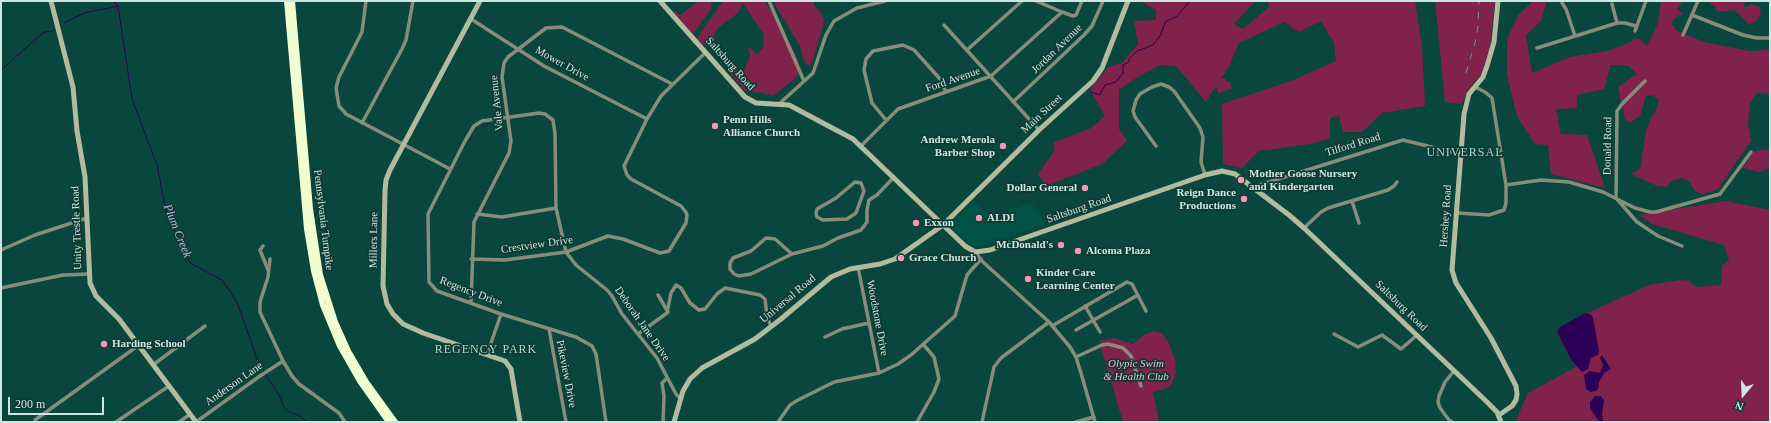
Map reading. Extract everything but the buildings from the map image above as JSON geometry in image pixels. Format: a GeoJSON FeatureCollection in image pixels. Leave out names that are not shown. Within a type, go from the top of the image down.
{"type":"FeatureCollection","features":[{"type":"Feature","properties":{"kind":"highway","name":"Pennsylvania Turnpike"},"geometry":{"type":"LineString","coordinates":[[287,1],[307,229],[314,271],[323,305],[340,346],[360,381],[389,422]]}},
{"type":"Feature","properties":{"kind":"highway","name":"Pennsylvania Turnpike"},"geometry":{"type":"LineString","coordinates":[[292,1],[310,209],[320,275],[335,322],[348,351],[366,382],[395,422]]}},
{"type":"Feature","properties":{"kind":"street","name":"Unity Trestle Road"},"geometry":{"type":"LineString","coordinates":[[51,1],[73,88],[77,131],[85,177],[90,283],[96,296],[119,319],[189,415],[196,422]]}},
{"type":"Feature","properties":{"kind":"street"},"geometry":{"type":"LineString","coordinates":[[366,1],[362,32],[336,88],[339,106],[346,114],[450,169]]}},
{"type":"Feature","properties":{"kind":"street"},"geometry":{"type":"LineString","coordinates":[[362,123],[406,40],[413,1]]}},
{"type":"Feature","properties":{"kind":"street","name":"Millers Lane"},"geometry":{"type":"LineString","coordinates":[[480,1],[390,170],[384,191],[383,286],[387,304],[398,320],[409,327],[505,361],[511,369],[520,422]]}},
{"type":"Feature","properties":{"kind":"street","name":"Saltsburg Road"},"geometry":{"type":"LineString","coordinates":[[660,1],[745,97],[756,103],[779,104],[799,110],[846,135],[861,146],[966,247],[975,252],[990,250],[1205,175],[1217,172],[1229,172],[1241,178],[1304,228],[1487,402],[1499,416],[1501,422]]}},
{"type":"Feature","properties":{"kind":"street"},"geometry":{"type":"LineString","coordinates":[[769,1],[804,81]]}},
{"type":"Feature","properties":{"kind":"street"},"geometry":{"type":"LineString","coordinates":[[779,104],[813,73],[826,35],[834,21],[858,8],[885,1]]}},
{"type":"Feature","properties":{"kind":"street"},"geometry":{"type":"LineString","coordinates":[[967,50],[1022,1]]}},
{"type":"Feature","properties":{"kind":"street"},"geometry":{"type":"LineString","coordinates":[[1036,1],[1074,16],[1082,1]]}},
{"type":"Feature","properties":{"kind":"street","name":"Jordan Avenue"},"geometry":{"type":"LineString","coordinates":[[1013,102],[1084,35],[1092,26],[1103,1]]}},
{"type":"Feature","properties":{"kind":"street","name":"Main Street"},"geometry":{"type":"LineString","coordinates":[[943,225],[1039,130],[1093,81],[1102,68],[1128,1]]}},
{"type":"Feature","properties":{"kind":"street","name":"Hershey Road"},"geometry":{"type":"LineString","coordinates":[[1498,1],[1498,11],[1491,54],[1483,77],[1471,91],[1466,104],[1460,154],[1452,270],[1453,276],[1490,338],[1516,386],[1516,400],[1512,406],[1499,416]]}},
{"type":"Feature","properties":{"kind":"street"},"geometry":{"type":"LineString","coordinates":[[1635,30],[1646,1]]}},
{"type":"Feature","properties":{"kind":"street"},"geometry":{"type":"LineString","coordinates":[[1683,35],[1698,1]]}},
{"type":"Feature","properties":{"kind":"street"},"geometry":{"type":"LineString","coordinates":[[1562,3],[1566,9],[1574,36]]}},
{"type":"Feature","properties":{"kind":"street"},"geometry":{"type":"LineString","coordinates":[[1612,4],[1617,23]]}},
{"type":"Feature","properties":{"kind":"street","name":"Ford Avenue"},"geometry":{"type":"LineString","coordinates":[[861,146],[898,109],[991,76],[1062,12]]}},
{"type":"Feature","properties":{"kind":"street"},"geometry":{"type":"LineString","coordinates":[[1692,15],[1743,35],[1757,38],[1770,38]]}},
{"type":"Feature","properties":{"kind":"street","name":"Mower Drive"},"geometry":{"type":"LineString","coordinates":[[471,19],[544,66],[647,119]]}},
{"type":"Feature","properties":{"kind":"street"},"geometry":{"type":"LineString","coordinates":[[1537,48],[1617,23],[1625,23],[1636,26]]}},
{"type":"Feature","properties":{"kind":"street"},"geometry":{"type":"LineString","coordinates":[[944,25],[1039,130]]}},
{"type":"Feature","properties":{"kind":"street","name":"Vale Avenue"},"geometry":{"type":"LineString","coordinates":[[471,303],[473,228],[477,214],[509,152],[511,141],[506,116],[503,70],[504,63],[508,57],[546,28],[562,27],[672,84]]}},
{"type":"Feature","properties":{"kind":"street"},"geometry":{"type":"LineString","coordinates":[[886,120],[872,103],[864,70],[866,59],[873,51],[903,45],[914,50],[940,79],[946,92]]}},
{"type":"Feature","properties":{"kind":"street","name":"Crestview Drive"},"geometry":{"type":"LineString","coordinates":[[472,259],[505,260],[574,251],[604,237],[612,236],[654,252],[663,254],[669,251],[678,239],[687,219],[686,210],[631,179],[625,171],[624,166],[647,119],[661,96],[706,52]]}},
{"type":"Feature","properties":{"kind":"street","name":"Donald Road"},"geometry":{"type":"LineString","coordinates":[[1616,198],[1618,111],[1622,104],[1645,81]]}},
{"type":"Feature","properties":{"kind":"street"},"geometry":{"type":"LineString","coordinates":[[1156,146],[1135,117],[1133,111],[1136,100],[1140,94],[1152,86],[1161,84],[1174,91],[1200,128],[1203,137],[1201,162],[1205,175]]}},
{"type":"Feature","properties":{"kind":"street"},"geometry":{"type":"LineString","coordinates":[[1457,213],[1489,215],[1504,210],[1506,203],[1506,185],[1492,98],[1486,92],[1475,87]]}},
{"type":"Feature","properties":{"kind":"street","name":"Deborah Jane Drive"},"geometry":{"type":"LineString","coordinates":[[450,169],[474,126],[482,120],[539,113],[545,114],[553,120],[555,134],[556,208],[566,252],[576,266],[607,290],[622,314],[657,358],[667,378],[680,398]]}},
{"type":"Feature","properties":{"kind":"street","name":"Tilford Road"},"geometry":{"type":"LineString","coordinates":[[1253,187],[1403,140],[1460,154]]}},
{"type":"Feature","properties":{"kind":"street"},"geometry":{"type":"LineString","coordinates":[[1506,185],[1552,180],[1570,182],[1602,192],[1635,208],[1650,212],[1720,194],[1750,152]]}},
{"type":"Feature","properties":{"kind":"street","name":"Regency Drive"},"geometry":{"type":"LineString","coordinates":[[450,169],[428,214],[429,282],[437,291],[501,314],[576,337],[592,346],[596,354],[606,422]]}},
{"type":"Feature","properties":{"kind":"street"},"geometry":{"type":"LineString","coordinates":[[792,254],[775,239],[766,238],[751,251],[733,258],[730,267],[734,274],[741,276],[757,271],[792,254],[823,246],[838,238],[861,230],[867,222],[867,210],[870,199],[877,195],[894,178]]}},
{"type":"Feature","properties":{"kind":"street"},"geometry":{"type":"LineString","coordinates":[[864,195],[857,212],[850,218],[823,220],[816,216],[817,209],[842,194],[855,182],[862,184],[864,195],[870,199]]}},
{"type":"Feature","properties":{"kind":"street"},"geometry":{"type":"LineString","coordinates":[[1304,228],[1321,212],[1328,208],[1388,190],[1397,182]]}},
{"type":"Feature","properties":{"kind":"street"},"geometry":{"type":"LineString","coordinates":[[1616,198],[1642,226],[1658,236],[1682,246]]}},
{"type":"Feature","properties":{"kind":"street"},"geometry":{"type":"LineString","coordinates":[[1352,201],[1359,223]]}},
{"type":"Feature","properties":{"kind":"street"},"geometry":{"type":"LineString","coordinates":[[477,214],[502,216],[556,208]]}},
{"type":"Feature","properties":{"kind":"street"},"geometry":{"type":"LineString","coordinates":[[1,250],[35,235],[87,218]]}},
{"type":"Feature","properties":{"kind":"street","name":"Universal Road"},"geometry":{"type":"LineString","coordinates":[[674,422],[680,398],[686,385],[697,372],[708,364],[755,339],[831,277],[858,267],[880,264],[895,259],[913,248],[943,225]]}},
{"type":"Feature","properties":{"kind":"street"},"geometry":{"type":"LineString","coordinates":[[263,246],[261,248],[261,254],[268,271]]}},
{"type":"Feature","properties":{"kind":"street"},"geometry":{"type":"LineString","coordinates":[[785,258],[786,250]]}},
{"type":"Feature","properties":{"kind":"street"},"geometry":{"type":"LineString","coordinates":[[975,252],[1061,334],[1076,357],[1095,422]]}},
{"type":"Feature","properties":{"kind":"street"},"geometry":{"type":"LineString","coordinates":[[270,259],[259,307],[283,362],[292,376],[300,384],[339,413],[345,422]]}},
{"type":"Feature","properties":{"kind":"street"},"geometry":{"type":"LineString","coordinates":[[778,422],[794,402],[834,382],[879,373],[898,364],[923,344],[954,316],[967,275],[981,259]]}},
{"type":"Feature","properties":{"kind":"street","name":"Woodstone Drive"},"geometry":{"type":"LineString","coordinates":[[858,267],[879,373]]}},
{"type":"Feature","properties":{"kind":"street"},"geometry":{"type":"LineString","coordinates":[[1,288],[63,275],[89,274]]}},
{"type":"Feature","properties":{"kind":"street"},"geometry":{"type":"LineString","coordinates":[[1052,326],[1127,282],[1131,283],[1146,311]]}},
{"type":"Feature","properties":{"kind":"street"},"geometry":{"type":"LineString","coordinates":[[638,334],[668,312],[671,292],[676,285],[681,288],[690,303],[699,310],[705,308],[722,290],[730,289],[763,296],[771,327]]}},
{"type":"Feature","properties":{"kind":"street"},"geometry":{"type":"LineString","coordinates":[[658,295],[668,312]]}},
{"type":"Feature","properties":{"kind":"street"},"geometry":{"type":"LineString","coordinates":[[1076,330],[1138,295]]}},
{"type":"Feature","properties":{"kind":"street"},"geometry":{"type":"LineString","coordinates":[[1085,306],[1100,332]]}},
{"type":"Feature","properties":{"kind":"street"},"geometry":{"type":"LineString","coordinates":[[487,355],[501,314]]}},
{"type":"Feature","properties":{"kind":"street"},"geometry":{"type":"LineString","coordinates":[[982,422],[994,367],[1001,358],[1049,322]]}},
{"type":"Feature","properties":{"kind":"street"},"geometry":{"type":"LineString","coordinates":[[824,337],[842,328],[869,323]]}},
{"type":"Feature","properties":{"kind":"street"},"geometry":{"type":"LineString","coordinates":[[153,365],[205,326]]}},
{"type":"Feature","properties":{"kind":"street","name":"Pikeview Drive"},"geometry":{"type":"LineString","coordinates":[[549,329],[566,422]]}},
{"type":"Feature","properties":{"kind":"street"},"geometry":{"type":"LineString","coordinates":[[1334,334],[1358,347],[1382,336],[1401,349],[1417,335]]}},
{"type":"Feature","properties":{"kind":"street"},"geometry":{"type":"LineString","coordinates":[[917,422],[934,392],[939,379],[934,357],[923,344]]}},
{"type":"Feature","properties":{"kind":"street"},"geometry":{"type":"LineString","coordinates":[[1076,357],[1102,345],[1108,344],[1123,348],[1131,356],[1141,386]]}},
{"type":"Feature","properties":{"kind":"street"},"geometry":{"type":"LineString","coordinates":[[35,420],[139,345]]}},
{"type":"Feature","properties":{"kind":"street","name":"Anderson Lane"},"geometry":{"type":"LineString","coordinates":[[196,422],[260,376],[283,362]]}},
{"type":"Feature","properties":{"kind":"street"},"geometry":{"type":"LineString","coordinates":[[1449,421],[1440,408],[1438,402],[1445,382],[1454,371]]}},
{"type":"Feature","properties":{"kind":"street"},"geometry":{"type":"LineString","coordinates":[[663,422],[664,396],[662,383],[667,378]]}},
{"type":"Feature","properties":{"kind":"street"},"geometry":{"type":"LineString","coordinates":[[116,422],[169,386]]}},
{"type":"Feature","properties":{"kind":"street"},"geometry":{"type":"LineString","coordinates":[[180,422],[189,415]]}},
{"type":"Feature","properties":{"kind":"street"},"geometry":{"type":"LineString","coordinates":[[1076,422],[1094,417]]}},
{"type":"Feature","properties":{"kind":"shaded area"},"geometry":{"type":"Polygon","coordinates":[[[973,200],[993,220],[1025,204],[1033,204],[1044,224],[977,247],[971,245],[948,226],[973,200]]]}},
{"type":"Feature","properties":{"kind":"shaded area"},"geometry":{"type":"Polygon","coordinates":[[[1585,313],[1590,314],[1593,317],[1599,351],[1598,355],[1591,358],[1588,369],[1582,372],[1572,361],[1557,332],[1560,327],[1585,313]]]}},
{"type":"Feature","properties":{"kind":"shaded area"},"geometry":{"type":"Polygon","coordinates":[[[1602,355],[1611,369],[1605,372],[1599,382],[1598,390],[1591,392],[1586,389],[1584,375],[1590,371],[1600,373],[1603,365],[1600,358],[1602,355]]]}},
{"type":"Feature","properties":{"kind":"shaded area"},"geometry":{"type":"Polygon","coordinates":[[[1595,396],[1601,396],[1604,401],[1602,413],[1603,422],[1599,422],[1590,408],[1590,402],[1595,396]]]}},
{"type":"Feature","properties":{"kind":"green space"},"geometry":{"type":"Polygon","coordinates":[[[698,1],[712,1],[711,9],[696,30],[692,33],[673,12],[674,11],[681,15],[698,1]]]}},
{"type":"Feature","properties":{"kind":"green space"},"geometry":{"type":"Polygon","coordinates":[[[723,1],[765,1],[792,47],[799,62],[798,76],[773,96],[745,91],[728,71],[731,66],[739,70],[744,70],[750,56],[748,47],[753,50],[756,55],[764,45],[763,33],[744,5],[742,4],[738,13],[719,27],[715,32],[713,45],[710,47],[703,44],[697,38],[723,1]]]}},
{"type":"Feature","properties":{"kind":"green space"},"geometry":{"type":"Polygon","coordinates":[[[773,1],[814,1],[814,5],[821,13],[824,20],[822,29],[813,60],[809,66],[804,61],[800,46],[773,1]]]}},
{"type":"Feature","properties":{"kind":"green space"},"geometry":{"type":"Polygon","coordinates":[[[1140,1],[1255,1],[1233,24],[1243,29],[1269,7],[1268,1],[1415,1],[1422,46],[1425,106],[1382,113],[1362,132],[1343,132],[1339,116],[1330,118],[1330,138],[1311,144],[1259,151],[1242,168],[1223,164],[1222,104],[1291,81],[1336,61],[1334,43],[1321,21],[1299,32],[1284,22],[1239,43],[1229,66],[1221,79],[1225,78],[1227,82],[1229,81],[1232,89],[1218,93],[1216,86],[1206,102],[1176,66],[1161,65],[1139,76],[1119,90],[1119,129],[1127,141],[1102,164],[1046,186],[1038,174],[1055,150],[1053,143],[1091,128],[1105,116],[1090,90],[1108,67],[1122,63],[1138,44],[1134,21],[1156,20],[1156,10],[1140,1]]]}},
{"type":"Feature","properties":{"kind":"green space"},"geometry":{"type":"Polygon","coordinates":[[[1435,1],[1495,1],[1490,46],[1482,73],[1468,90],[1462,104],[1445,102],[1435,1]]]}},
{"type":"Feature","properties":{"kind":"green space"},"geometry":{"type":"Polygon","coordinates":[[[1533,1],[1547,1],[1541,21],[1526,35],[1532,73],[1570,57],[1607,51],[1631,42],[1633,39],[1638,38],[1647,46],[1658,23],[1661,1],[1683,1],[1677,9],[1682,13],[1681,15],[1675,17],[1673,20],[1672,24],[1675,27],[1675,30],[1704,42],[1750,51],[1770,50],[1770,94],[1757,93],[1750,103],[1748,124],[1751,141],[1718,189],[1703,194],[1695,191],[1689,181],[1681,178],[1672,181],[1666,187],[1657,186],[1631,174],[1640,169],[1646,131],[1659,100],[1652,95],[1646,96],[1640,116],[1631,122],[1625,120],[1618,87],[1637,74],[1629,66],[1611,65],[1604,89],[1577,95],[1577,108],[1556,109],[1561,134],[1587,135],[1605,188],[1551,174],[1548,145],[1535,144],[1517,116],[1507,75],[1507,39],[1518,15],[1533,1]]]}},
{"type":"Feature","properties":{"kind":"green space"},"geometry":{"type":"Polygon","coordinates":[[[1745,1],[1744,7],[1751,4],[1759,7],[1761,14],[1756,21],[1750,24],[1747,23],[1734,10],[1719,12],[1716,10],[1715,6],[1711,5],[1710,2],[1745,1]]]}},
{"type":"Feature","properties":{"kind":"green space"},"geometry":{"type":"Polygon","coordinates":[[[1770,147],[1770,168],[1759,172],[1743,168],[1754,151],[1769,149],[1770,147]]]}},
{"type":"Feature","properties":{"kind":"green space"},"geometry":{"type":"Polygon","coordinates":[[[1726,201],[1770,210],[1770,422],[1515,422],[1528,393],[1576,367],[1557,330],[1572,320],[1649,285],[1680,280],[1689,281],[1697,287],[1721,285],[1722,266],[1729,260],[1724,245],[1652,224],[1639,215],[1726,201]]]}},
{"type":"Feature","properties":{"kind":"green space","name":"Olypic Swim & Health Club"},"geometry":{"type":"Polygon","coordinates":[[[1154,331],[1162,333],[1168,341],[1175,360],[1176,371],[1174,379],[1170,386],[1153,392],[1159,422],[1123,422],[1099,341],[1114,338],[1133,344],[1144,335],[1154,331]]]}},
{"type":"Feature","properties":{"kind":"waterway","name":"Plum Creek"},"geometry":{"type":"LineString","coordinates":[[113,1],[118,6],[132,99],[157,165],[166,212],[190,263],[222,280],[237,302],[256,356],[281,398],[283,406],[288,411],[298,415],[308,422]]}},
{"type":"Feature","properties":{"kind":"waterway"},"geometry":{"type":"LineString","coordinates":[[1091,92],[1100,95],[1105,85],[1116,82],[1123,73],[1123,65],[1129,62],[1129,59],[1137,51],[1153,45],[1160,36],[1166,21],[1176,17],[1190,1]]}},
{"type":"Feature","properties":{"kind":"waterway"},"geometry":{"type":"LineString","coordinates":[[64,23],[84,13],[118,6]]}},
{"type":"Feature","properties":{"kind":"waterway"},"geometry":{"type":"LineString","coordinates":[[1,70],[44,32],[53,31]]}},
{"type":"Feature","properties":{"kind":"railway"},"geometry":{"type":"LineString","coordinates":[[1466,73],[1478,27],[1479,1]]}},
{"type":"Feature","properties":{"kind":"place","name":"Penn Hills Alliance Church"},"geometry":{"type":"Point","coordinates":[715,126]}},
{"type":"Feature","properties":{"kind":"place","name":"Andrew Merola Barber Shop"},"geometry":{"type":"Point","coordinates":[1003,146]}},
{"type":"Feature","properties":{"kind":"place","name":"Mother Goose Nursery and Kindergarten"},"geometry":{"type":"Point","coordinates":[1241,180]}},
{"type":"Feature","properties":{"kind":"place","name":"Dollar General"},"geometry":{"type":"Point","coordinates":[1085,188]}},
{"type":"Feature","properties":{"kind":"place","name":"Reign Dance Productions"},"geometry":{"type":"Point","coordinates":[1244,199]}},
{"type":"Feature","properties":{"kind":"place","name":"ALDI"},"geometry":{"type":"Point","coordinates":[979,218]}},
{"type":"Feature","properties":{"kind":"place","name":"Exxon"},"geometry":{"type":"Point","coordinates":[916,223]}},
{"type":"Feature","properties":{"kind":"place","name":"McDonald's"},"geometry":{"type":"Point","coordinates":[1061,245]}},
{"type":"Feature","properties":{"kind":"place","name":"Alcoma Plaza"},"geometry":{"type":"Point","coordinates":[1078,251]}},
{"type":"Feature","properties":{"kind":"place","name":"Grace Church"},"geometry":{"type":"Point","coordinates":[901,258]}},
{"type":"Feature","properties":{"kind":"place","name":"Kinder Care Learning Center"},"geometry":{"type":"Point","coordinates":[1028,279]}},
{"type":"Feature","properties":{"kind":"place","name":"Harding School"},"geometry":{"type":"Point","coordinates":[104,344]}},
{"type":"Feature","properties":{"kind":"district","name":"UNIVERSAL"},"geometry":{"type":"Point","coordinates":[1465,153]}},
{"type":"Feature","properties":{"kind":"district","name":"REGENCY PARK"},"geometry":{"type":"Point","coordinates":[486,350]}}]}
